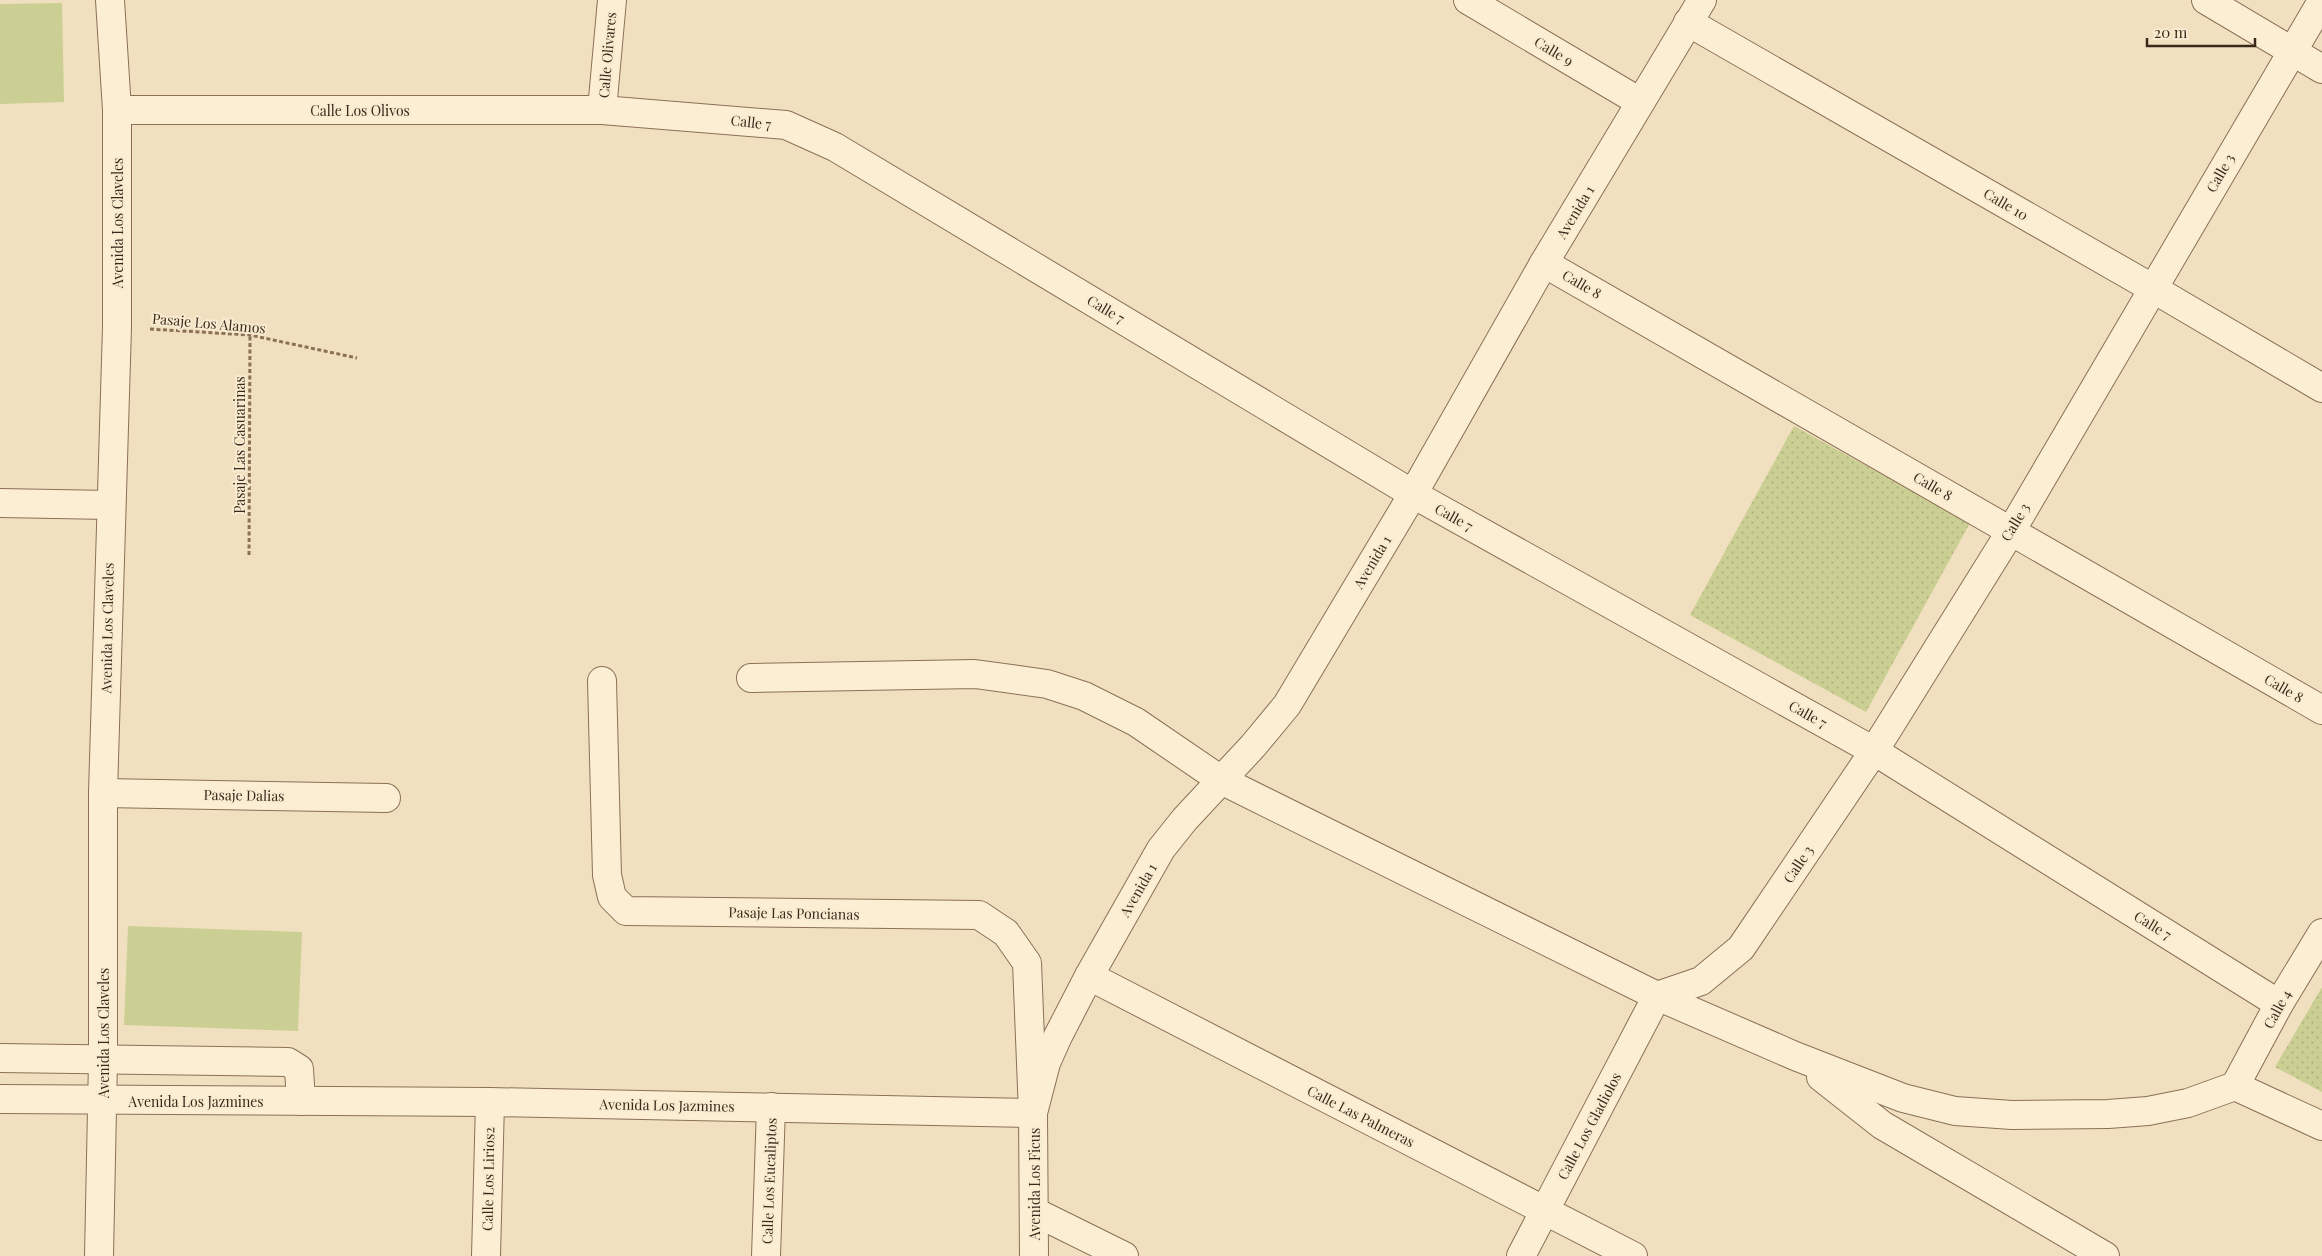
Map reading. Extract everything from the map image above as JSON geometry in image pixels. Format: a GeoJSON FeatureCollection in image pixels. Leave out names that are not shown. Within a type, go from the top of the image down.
{"type":"FeatureCollection","features":[{"type":"Feature","properties":{"kind":"street","name":"Avenida Los Claveles"},"geometry":{"type":"LineString","coordinates":[[99,1256],[103,1100],[103,793],[110,505],[117,327],[117,110],[110,0]]}},
{"type":"Feature","properties":{"kind":"street","name":"Calle Olivares"},"geometry":{"type":"LineString","coordinates":[[602,110],[612,0]]}},
{"type":"Feature","properties":{"kind":"street","name":"Calle 9"},"geometry":{"type":"LineString","coordinates":[[1468,0],[1640,102]]}},
{"type":"Feature","properties":{"kind":"street"},"geometry":{"type":"LineString","coordinates":[[2206,0],[2322,69]]}},
{"type":"Feature","properties":{"kind":"street","name":"Calle 3"},"geometry":{"type":"LineString","coordinates":[[1658,996],[1701,981],[1742,948],[1874,751],[2011,531],[2322,1]]}},
{"type":"Feature","properties":{"kind":"street","name":"Avenida 1"},"geometry":{"type":"LineString","coordinates":[[1033,1113],[1046,1063],[1089,976],[1161,849],[1185,819],[1287,704],[1413,494],[1544,263],[1695,11]]}},
{"type":"Feature","properties":{"kind":"street","name":"Calle 10"},"geometry":{"type":"LineString","coordinates":[[1695,11],[2152,288],[2322,388]]}},
{"type":"Feature","properties":{"kind":"street","name":"Calle Los Olivos"},"geometry":{"type":"LineString","coordinates":[[117,110],[602,110]]}},
{"type":"Feature","properties":{"kind":"street","name":"Calle 7"},"geometry":{"type":"LineString","coordinates":[[602,110],[786,125],[836,147],[1413,494],[1874,751],[2279,1004]]}},
{"type":"Feature","properties":{"kind":"street","name":"Calle 8"},"geometry":{"type":"LineString","coordinates":[[1544,263],[2322,710]]}},
{"type":"Feature","properties":{"kind":"street"},"geometry":{"type":"LineString","coordinates":[[0,504],[110,505]]}},
{"type":"Feature","properties":{"kind":"street"},"geometry":{"type":"LineString","coordinates":[[751,678],[974,674],[1047,684],[1084,696],[1136,722],[1221,780],[1658,996],[1866,1086],[1903,1098],[1955,1112],[2021,1114],[2148,1111],[2188,1103],[2235,1086],[2322,1126]]}},
{"type":"Feature","properties":{"kind":"street","name":"Pasaje Las Poncianas"},"geometry":{"type":"LineString","coordinates":[[602,681],[607,875],[612,897],[626,911],[979,915],[1006,933],[1027,963],[1033,1113]]}},
{"type":"Feature","properties":{"kind":"street","name":"Pasaje Dalias"},"geometry":{"type":"LineString","coordinates":[[103,793],[386,798]]}},
{"type":"Feature","properties":{"kind":"street","name":"Calle 4"},"geometry":{"type":"LineString","coordinates":[[2235,1086],[2279,1004],[2322,933]]}},
{"type":"Feature","properties":{"kind":"street","name":"Calle Las Palmeras"},"geometry":{"type":"LineString","coordinates":[[1089,976],[1544,1212],[1633,1256]]}},
{"type":"Feature","properties":{"kind":"street","name":"Calle Los Gladiolos"},"geometry":{"type":"LineString","coordinates":[[1521,1256],[1658,996]]}},
{"type":"Feature","properties":{"kind":"street"},"geometry":{"type":"LineString","coordinates":[[1795,1056],[1882,1125],[2105,1256]]}},
{"type":"Feature","properties":{"kind":"street"},"geometry":{"type":"LineString","coordinates":[[0,1058],[288,1062],[299,1069],[301,1101]]}},
{"type":"Feature","properties":{"kind":"street","name":"Avenida Los Jazmines"},"geometry":{"type":"LineString","coordinates":[[0,1099],[490,1102],[1033,1113]]}},
{"type":"Feature","properties":{"kind":"street","name":"Calle Los Lirios2"},"geometry":{"type":"LineString","coordinates":[[486,1256],[490,1102]]}},
{"type":"Feature","properties":{"kind":"street","name":"Calle Los Eucaliptos"},"geometry":{"type":"LineString","coordinates":[[766,1256],[771,1107]]}},
{"type":"Feature","properties":{"kind":"street","name":"Avenida Los Ficus"},"geometry":{"type":"LineString","coordinates":[[1033,1113],[1034,1256]]}},
{"type":"Feature","properties":{"kind":"street"},"geometry":{"type":"LineString","coordinates":[[1035,1212],[1124,1256]]}},
{"type":"Feature","properties":{"kind":"path","name":"Pasaje Los Alamos"},"geometry":{"type":"LineString","coordinates":[[117,327],[250,335],[357,358]]}},
{"type":"Feature","properties":{"kind":"path","name":"Pasaje Las Casuarinas"},"geometry":{"type":"LineString","coordinates":[[249,555],[250,335]]}},
{"type":"Feature","properties":{"kind":"green space"},"geometry":{"type":"Polygon","coordinates":[[[62,3],[64,102],[0,104],[0,4],[62,3]]]}},
{"type":"Feature","properties":{"kind":"green space"},"geometry":{"type":"Polygon","coordinates":[[[1794,426],[1970,523],[1866,712],[1690,615],[1794,426]]]}},
{"type":"Feature","properties":{"kind":"green space"},"geometry":{"type":"Polygon","coordinates":[[[128,926],[302,932],[298,1031],[124,1025],[128,926]]]}},
{"type":"Feature","properties":{"kind":"green space"},"geometry":{"type":"Polygon","coordinates":[[[2322,987],[2322,1092],[2275,1067],[2322,987]]]}}]}
